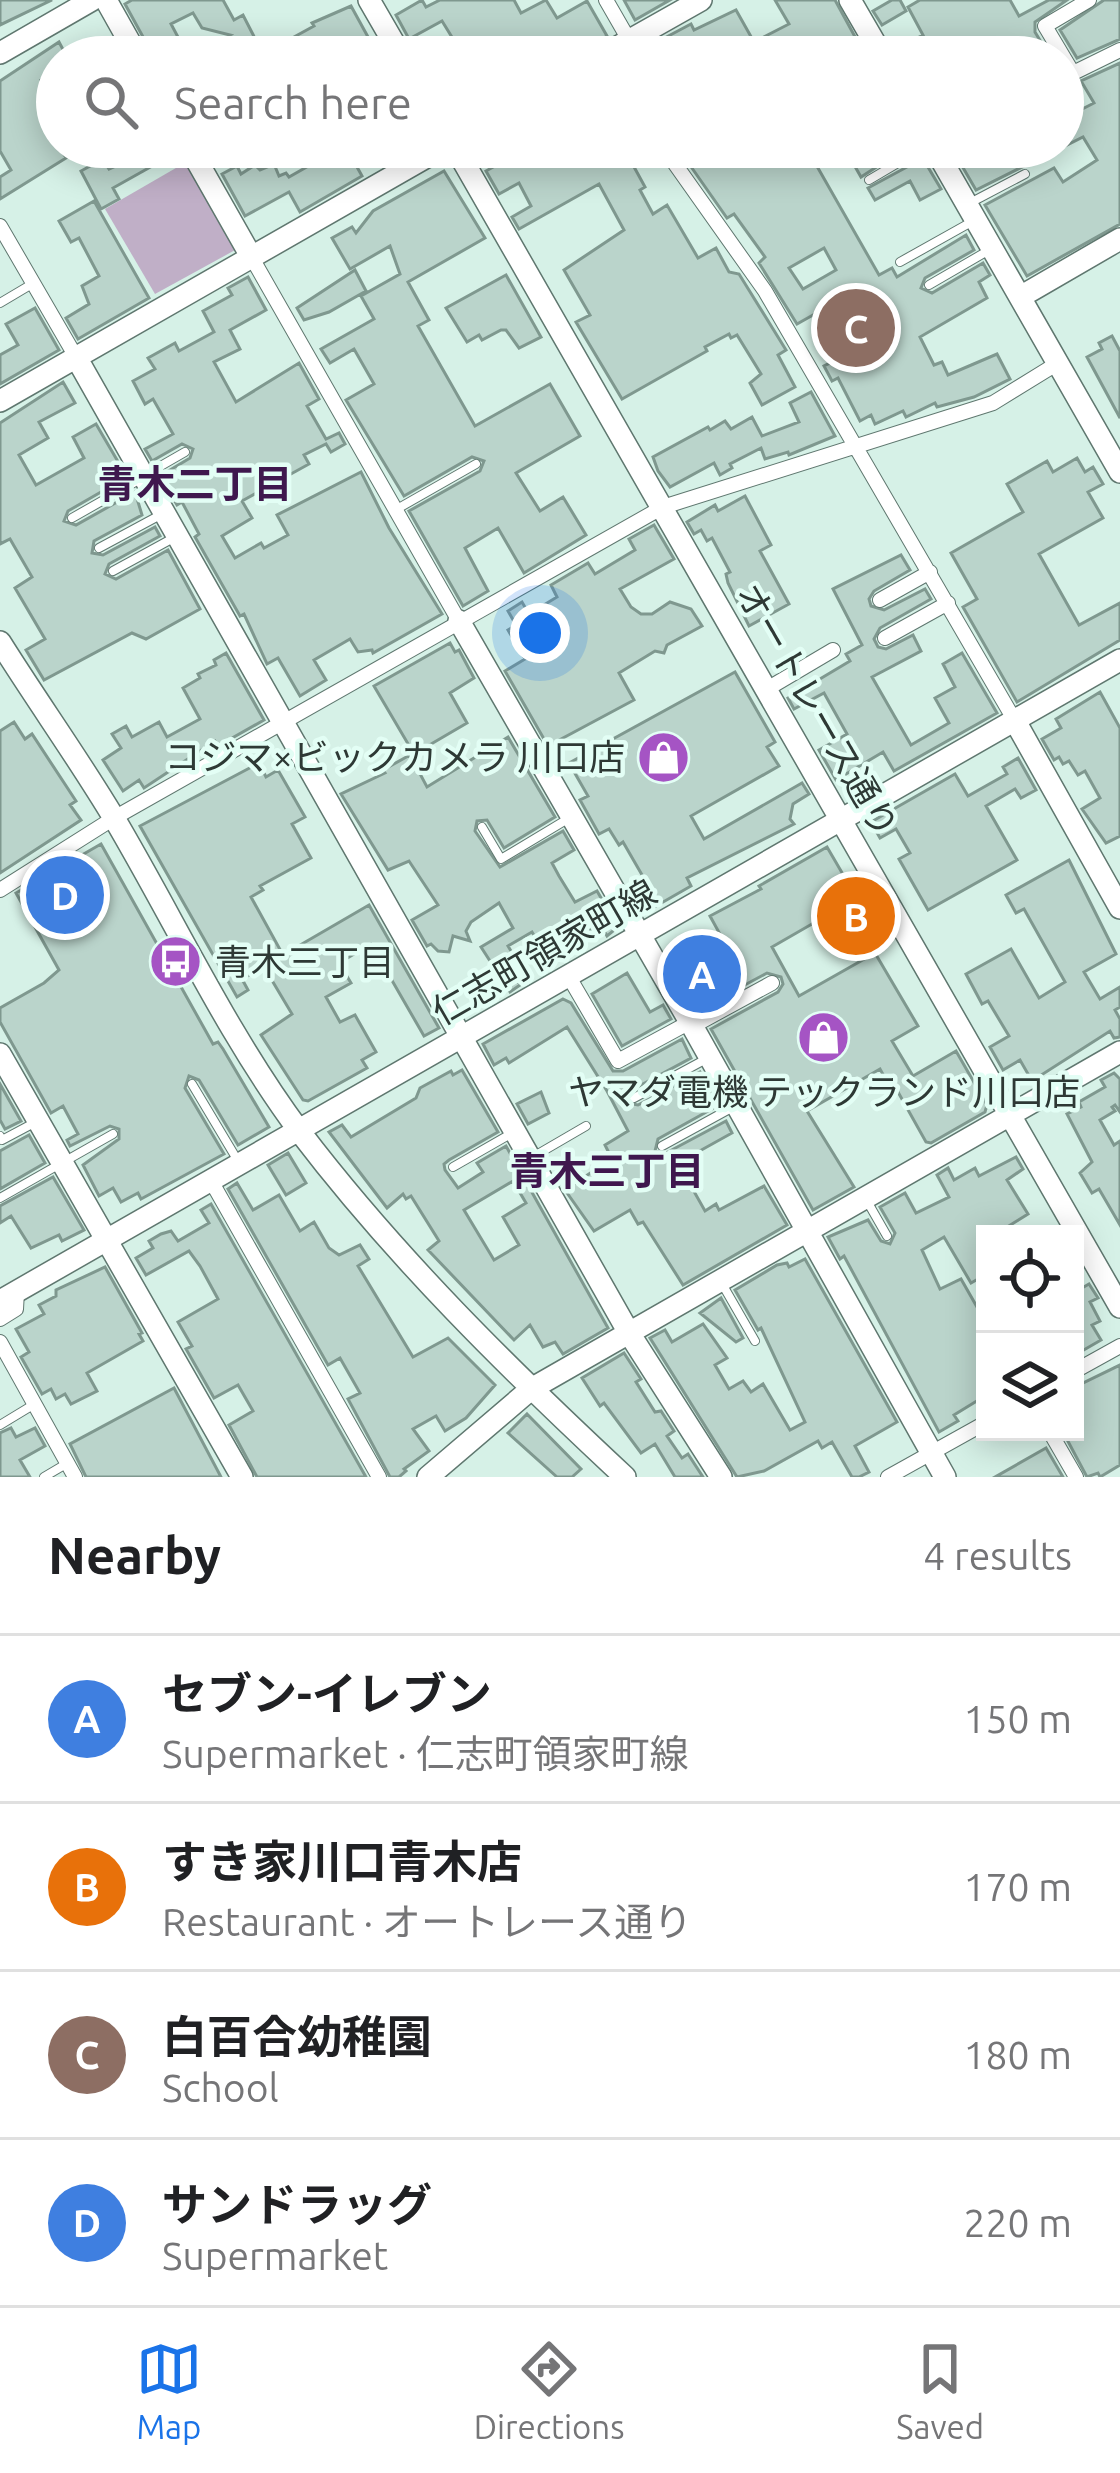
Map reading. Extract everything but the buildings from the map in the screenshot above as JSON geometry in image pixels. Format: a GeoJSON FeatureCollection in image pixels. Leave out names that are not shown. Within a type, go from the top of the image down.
{"type":"FeatureCollection","features":[{"type":"Feature","properties":{"kind":"street"},"geometry":{"type":"LineString","coordinates":[[0,52],[92,0]]}},
{"type":"Feature","properties":{"kind":"street"},"geometry":{"type":"LineString","coordinates":[[106,0],[126,36]]}},
{"type":"Feature","properties":{"kind":"street"},"geometry":{"type":"LineString","coordinates":[[369,0],[390,36]]}},
{"type":"Feature","properties":{"kind":"street"},"geometry":{"type":"LineString","coordinates":[[606,0],[624,36]]}},
{"type":"Feature","properties":{"kind":"street"},"geometry":{"type":"LineString","coordinates":[[649,36],[700,0]]}},
{"type":"Feature","properties":{"kind":"street"},"geometry":{"type":"LineString","coordinates":[[850,0],[871,36]]}},
{"type":"Feature","properties":{"kind":"street"},"geometry":{"type":"LineString","coordinates":[[1050,36],[1045,26],[1089,0]]}},
{"type":"Feature","properties":{"kind":"street"},"geometry":{"type":"LineString","coordinates":[[1084,68],[1120,50]]}},
{"type":"Feature","properties":{"kind":"street"},"geometry":{"type":"LineString","coordinates":[[201,168],[945,1477]]}},
{"type":"Feature","properties":{"kind":"street"},"geometry":{"type":"LineString","coordinates":[[0,401],[408,168]]}},
{"type":"Feature","properties":{"kind":"street","name":"オートレース通り"},"geometry":{"type":"LineString","coordinates":[[467,168],[1011,1114],[1069,1225]]}},
{"type":"Feature","properties":{"kind":"street"},"geometry":{"type":"LineString","coordinates":[[678,168],[765,291],[858,446],[1120,908]]}},
{"type":"Feature","properties":{"kind":"street"},"geometry":{"type":"LineString","coordinates":[[946,168],[1120,472]]}},
{"type":"Feature","properties":{"kind":"street"},"geometry":{"type":"LineString","coordinates":[[2,233],[166,512],[629,1333],[721,1477]]}},
{"type":"Feature","properties":{"kind":"street"},"geometry":{"type":"LineString","coordinates":[[1020,296],[1120,239]]}},
{"type":"Feature","properties":{"kind":"street"},"geometry":{"type":"LineString","coordinates":[[0,890],[114,818],[663,507],[993,403],[1058,363]]}},
{"type":"Feature","properties":{"kind":"street"},"geometry":{"type":"LineString","coordinates":[[880,600],[930,572]]}},
{"type":"Feature","properties":{"kind":"street"},"geometry":{"type":"LineString","coordinates":[[885,638],[948,603]]}},
{"type":"Feature","properties":{"kind":"street"},"geometry":{"type":"LineString","coordinates":[[0,642],[114,818],[220,1010],[298,1128],[394,1246],[531,1389],[625,1477]]}},
{"type":"Feature","properties":{"kind":"street"},"geometry":{"type":"LineString","coordinates":[[767,688],[833,650]]}},
{"type":"Feature","properties":{"kind":"street","name":"仁志町領家町線"},"geometry":{"type":"LineString","coordinates":[[8,1296],[1120,660]]}},
{"type":"Feature","properties":{"kind":"street"},"geometry":{"type":"LineString","coordinates":[[569,976],[618,1061],[772,982]]}},
{"type":"Feature","properties":{"kind":"street"},"geometry":{"type":"LineString","coordinates":[[428,1477],[531,1389],[1120,1052]]}},
{"type":"Feature","properties":{"kind":"street"},"geometry":{"type":"LineString","coordinates":[[0,1055],[242,1477]]}},
{"type":"Feature","properties":{"kind":"street"},"geometry":{"type":"LineString","coordinates":[[210,1179],[379,1477]]}},
{"type":"Feature","properties":{"kind":"street","name":"オートレース通り"},"geometry":{"type":"LineString","coordinates":[[1084,1250],[1120,1307]]}},
{"type":"Feature","properties":{"kind":"street"},"geometry":{"type":"LineString","coordinates":[[0,1319],[16,1309],[8,1296]]}},
{"type":"Feature","properties":{"kind":"street"},"geometry":{"type":"LineString","coordinates":[[0,1342],[71,1470]]}},
{"type":"Feature","properties":{"kind":"street"},"geometry":{"type":"LineString","coordinates":[[1084,1367],[1120,1346]]}},
{"type":"Feature","properties":{"kind":"street"},"geometry":{"type":"LineString","coordinates":[[888,1477],[976,1428]]}},
{"type":"Feature","properties":{"kind":"street"},"geometry":{"type":"LineString","coordinates":[[1055,1441],[1076,1477]]}},
{"type":"Feature","properties":{"kind":"lane"},"geometry":{"type":"LineString","coordinates":[[868,180],[889,168]]}},
{"type":"Feature","properties":{"kind":"lane"},"geometry":{"type":"LineString","coordinates":[[900,262],[1025,174]]}},
{"type":"Feature","properties":{"kind":"lane"},"geometry":{"type":"LineString","coordinates":[[929,285],[992,249]]}},
{"type":"Feature","properties":{"kind":"lane"},"geometry":{"type":"LineString","coordinates":[[0,303],[33,283]]}},
{"type":"Feature","properties":{"kind":"lane"},"geometry":{"type":"LineString","coordinates":[[72,518],[185,452]]}},
{"type":"Feature","properties":{"kind":"lane"},"geometry":{"type":"LineString","coordinates":[[395,509],[476,464]]}},
{"type":"Feature","properties":{"kind":"lane"},"geometry":{"type":"LineString","coordinates":[[99,548],[166,512]]}},
{"type":"Feature","properties":{"kind":"lane"},"geometry":{"type":"LineString","coordinates":[[113,571],[178,535]]}},
{"type":"Feature","properties":{"kind":"lane"},"geometry":{"type":"LineString","coordinates":[[482,827],[501,859],[572,816]]}},
{"type":"Feature","properties":{"kind":"lane"},"geometry":{"type":"LineString","coordinates":[[634,1099],[710,1057]]}},
{"type":"Feature","properties":{"kind":"lane"},"geometry":{"type":"LineString","coordinates":[[192,1084],[239,1162]]}},
{"type":"Feature","properties":{"kind":"lane"},"geometry":{"type":"LineString","coordinates":[[662,1146],[736,1105]]}},
{"type":"Feature","properties":{"kind":"lane"},"geometry":{"type":"LineString","coordinates":[[0,1136],[2,1140],[38,1121]]}},
{"type":"Feature","properties":{"kind":"lane"},"geometry":{"type":"LineString","coordinates":[[530,1158],[586,1126]]}},
{"type":"Feature","properties":{"kind":"lane"},"geometry":{"type":"LineString","coordinates":[[453,1167],[515,1131]]}},
{"type":"Feature","properties":{"kind":"lane"},"geometry":{"type":"LineString","coordinates":[[0,1198],[113,1134]]}},
{"type":"Feature","properties":{"kind":"lane"},"geometry":{"type":"LineString","coordinates":[[865,1197],[887,1236]]}},
{"type":"Feature","properties":{"kind":"lane"},"geometry":{"type":"LineString","coordinates":[[721,1281],[755,1341]]}},
{"type":"Feature","properties":{"kind":"lane"},"geometry":{"type":"LineString","coordinates":[[0,1425],[35,1404]]}},
{"type":"Feature","properties":{"kind":"lane"},"geometry":{"type":"LineString","coordinates":[[44,1477],[71,1470]]}},
{"type":"Feature","properties":{"kind":"shaded area"},"geometry":{"type":"Polygon","coordinates":[[[176,168],[192,168],[237,249],[155,294],[105,209],[176,168]]]}},
{"type":"Feature","properties":{"kind":"place","name":"白百合幼稚園"},"geometry":{"type":"Point","coordinates":[856,328]}},
{"type":"Feature","properties":{"kind":"place","name":"コジマ×ビックカメラ 川口店"},"geometry":{"type":"Point","coordinates":[664,757]}},
{"type":"Feature","properties":{"kind":"place","name":"サンドラッグ"},"geometry":{"type":"Point","coordinates":[65,895]}},
{"type":"Feature","properties":{"kind":"place","name":"すき家川口青木店"},"geometry":{"type":"Point","coordinates":[856,916]}},
{"type":"Feature","properties":{"kind":"place","name":"青木三丁目"},"geometry":{"type":"Point","coordinates":[176,962]}},
{"type":"Feature","properties":{"kind":"place","name":"セブン-イレブン"},"geometry":{"type":"Point","coordinates":[702,974]}},
{"type":"Feature","properties":{"kind":"place","name":"ヤマダ電機 テックランド川口店"},"geometry":{"type":"Point","coordinates":[824,1037]}},
{"type":"Feature","properties":{"kind":"district","name":"青木二丁目"},"geometry":{"type":"Point","coordinates":[195,484]}},
{"type":"Feature","properties":{"kind":"district","name":"青木三丁目"},"geometry":{"type":"Point","coordinates":[607,1171]}}]}
